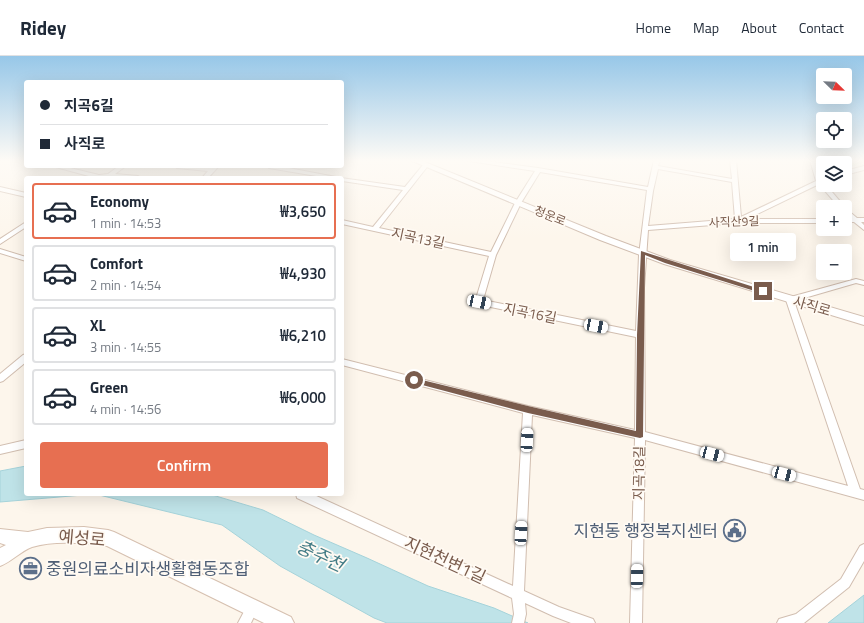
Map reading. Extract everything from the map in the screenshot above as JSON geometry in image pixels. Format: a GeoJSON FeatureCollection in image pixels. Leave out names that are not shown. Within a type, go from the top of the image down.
{"type":"FeatureCollection","features":[{"type":"Feature","properties":{"kind":"main road","name":"예성로"},"geometry":{"type":"LineString","coordinates":[[28,540],[48,536],[108,538],[248,616],[285,623]]}},
{"type":"Feature","properties":{"kind":"main road"},"geometry":{"type":"LineString","coordinates":[[1,539],[28,540]]}},
{"type":"Feature","properties":{"kind":"main road"},"geometry":{"type":"LineString","coordinates":[[0,558],[28,540]]}},
{"type":"Feature","properties":{"kind":"street"},"geometry":{"type":"LineString","coordinates":[[390,186],[406,189]]}},
{"type":"Feature","properties":{"kind":"street"},"geometry":{"type":"LineString","coordinates":[[375,229],[408,186]]}},
{"type":"Feature","properties":{"kind":"street","name":"청운로"},"geometry":{"type":"LineString","coordinates":[[476,186],[603,238],[643,252]]}},
{"type":"Feature","properties":{"kind":"street","name":"지곡16길"},"geometry":{"type":"LineString","coordinates":[[528,186],[518,203],[493,255],[479,302],[640,335]]}},
{"type":"Feature","properties":{"kind":"street"},"geometry":{"type":"LineString","coordinates":[[636,186],[651,189],[643,252]]}},
{"type":"Feature","properties":{"kind":"street"},"geometry":{"type":"LineString","coordinates":[[735,186],[738,221],[810,186]]}},
{"type":"Feature","properties":{"kind":"street"},"geometry":{"type":"LineString","coordinates":[[0,189],[24,195]]}},
{"type":"Feature","properties":{"kind":"street"},"geometry":{"type":"LineString","coordinates":[[830,192],[836,200]]}},
{"type":"Feature","properties":{"kind":"street"},"geometry":{"type":"LineString","coordinates":[[854,220],[864,220]]}},
{"type":"Feature","properties":{"kind":"street"},"geometry":{"type":"LineString","coordinates":[[854,220],[864,228]]}},
{"type":"Feature","properties":{"kind":"street","name":"사직산9길"},"geometry":{"type":"LineString","coordinates":[[645,228],[738,221],[816,221]]}},
{"type":"Feature","properties":{"kind":"street","name":"지곡13길"},"geometry":{"type":"LineString","coordinates":[[344,222],[493,255]]}},
{"type":"Feature","properties":{"kind":"street"},"geometry":{"type":"LineString","coordinates":[[0,242],[24,225]]}},
{"type":"Feature","properties":{"kind":"street"},"geometry":{"type":"LineString","coordinates":[[0,251],[24,258]]}},
{"type":"Feature","properties":{"kind":"street","name":"사직로"},"geometry":{"type":"LineString","coordinates":[[643,252],[667,262],[864,321]]}},
{"type":"Feature","properties":{"kind":"street","name":"지곡18길"},"geometry":{"type":"LineString","coordinates":[[636,623],[640,435],[640,335],[643,252]]}},
{"type":"Feature","properties":{"kind":"street"},"geometry":{"type":"LineString","coordinates":[[860,494],[790,300],[856,281],[864,283]]}},
{"type":"Feature","properties":{"kind":"street"},"geometry":{"type":"LineString","coordinates":[[0,379],[24,359]]}},
{"type":"Feature","properties":{"kind":"street"},"geometry":{"type":"LineString","coordinates":[[344,363],[528,410],[640,435],[860,494]]}},
{"type":"Feature","properties":{"kind":"street"},"geometry":{"type":"LineString","coordinates":[[519,619],[518,594],[528,410]]}},
{"type":"Feature","properties":{"kind":"street"},"geometry":{"type":"LineString","coordinates":[[0,450],[24,444]]}},
{"type":"Feature","properties":{"kind":"street","name":"지현천변1길"},"geometry":{"type":"LineString","coordinates":[[305,496],[557,612],[589,623]]}},
{"type":"Feature","properties":{"kind":"street"},"geometry":{"type":"LineString","coordinates":[[783,623],[799,619],[845,583],[864,550]]}},
{"type":"Feature","properties":{"kind":"water"},"geometry":{"type":"Polygon","coordinates":[[[24,466],[24,496],[71,496],[0,502],[0,471],[24,466]]]}},
{"type":"Feature","properties":{"kind":"water","name":"충주천"},"geometry":{"type":"Polygon","coordinates":[[[103,496],[216,496],[263,510],[314,535],[428,586],[494,608],[528,623],[387,623],[374,618],[280,566],[222,525],[103,496]]]}},
{"type":"Feature","properties":{"kind":"water"},"geometry":{"type":"Polygon","coordinates":[[[864,595],[864,623],[828,623],[864,595]]]}},
{"type":"Feature","properties":{"kind":"place","name":"지현동 행정복지센터"},"geometry":{"type":"Point","coordinates":[734,531]}},
{"type":"Feature","properties":{"kind":"place","name":"중원의료소비자생활협동조합"},"geometry":{"type":"Point","coordinates":[30,569]}},
{"type":"Feature","properties":{"kind":"route"},"geometry":{"type":"LineString","coordinates":[[414,380],[528,410],[640,435],[640,335],[643,252],[667,262],[763,291]]}}]}
